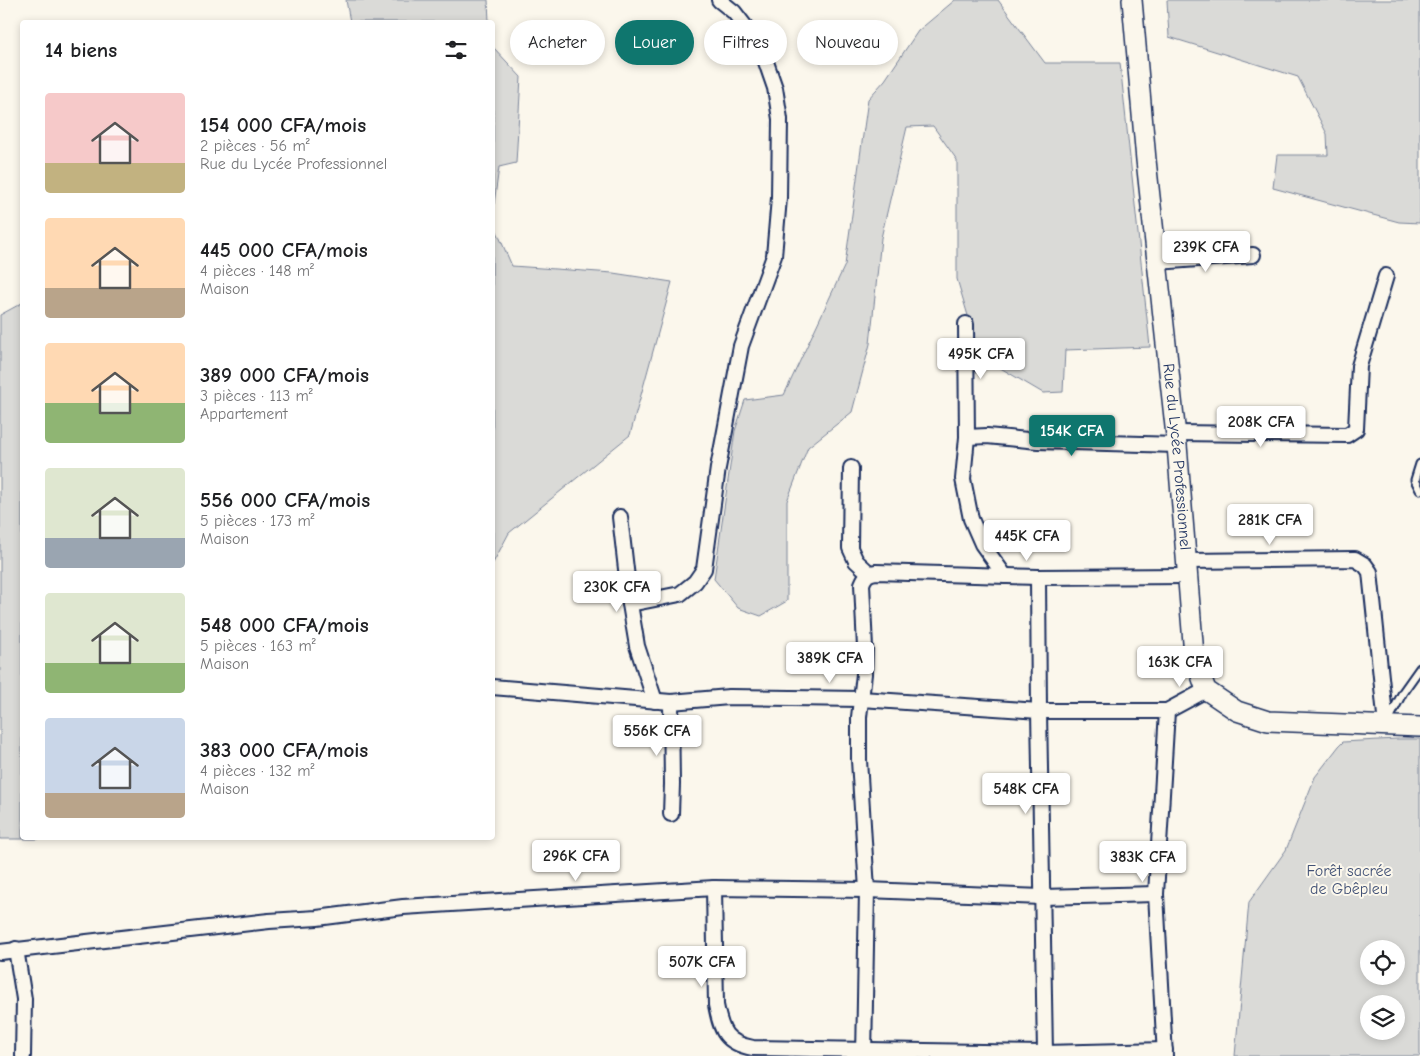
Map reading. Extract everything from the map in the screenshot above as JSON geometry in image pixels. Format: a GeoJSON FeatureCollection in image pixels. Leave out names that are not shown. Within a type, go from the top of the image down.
{"type":"FeatureCollection","features":[{"type":"Feature","properties":{"kind":"main road","name":"Rue du Lycée Professionnel"},"geometry":{"type":"LineString","coordinates":[[1132,0],[1146,160],[1176,439],[1194,655],[1206,690]]}},
{"type":"Feature","properties":{"kind":"main road"},"geometry":{"type":"LineString","coordinates":[[1206,690],[1237,711],[1268,721],[1420,727]]}},
{"type":"Feature","properties":{"kind":"street"},"geometry":{"type":"LineString","coordinates":[[630,604],[680,594],[695,582],[704,569],[718,468],[741,346],[774,256],[779,198],[780,119],[774,88],[766,62],[754,38],[734,12],[720,0]]}},
{"type":"Feature","properties":{"kind":"street"},"geometry":{"type":"LineString","coordinates":[[1157,262],[1253,255]]}},
{"type":"Feature","properties":{"kind":"street"},"geometry":{"type":"LineString","coordinates":[[967,437],[987,436],[1038,442],[1347,435],[1356,429],[1359,366],[1386,276]]}},
{"type":"Feature","properties":{"kind":"street"},"geometry":{"type":"LineString","coordinates":[[966,324],[967,437],[963,479],[971,520],[982,544],[1005,576]]}},
{"type":"Feature","properties":{"kind":"street"},"geometry":{"type":"LineString","coordinates":[[852,468],[850,548],[856,561],[869,573]]}},
{"type":"Feature","properties":{"kind":"street"},"geometry":{"type":"LineString","coordinates":[[620,517],[637,646],[655,700]]}},
{"type":"Feature","properties":{"kind":"street"},"geometry":{"type":"LineString","coordinates":[[864,1053],[867,890],[859,760],[859,717],[865,648],[862,584],[864,577],[869,573],[1038,577],[1355,559],[1365,565],[1370,572],[1386,725]]}},
{"type":"Feature","properties":{"kind":"street"},"geometry":{"type":"LineString","coordinates":[[1038,577],[1045,1053]]}},
{"type":"Feature","properties":{"kind":"street"},"geometry":{"type":"LineString","coordinates":[[495,687],[671,702],[729,697],[861,699],[1039,710],[1167,712],[1206,690]]}},
{"type":"Feature","properties":{"kind":"street"},"geometry":{"type":"LineString","coordinates":[[670,814],[672,784],[671,702]]}},
{"type":"Feature","properties":{"kind":"street"},"geometry":{"type":"LineString","coordinates":[[714,888],[716,1005],[719,1022],[723,1032],[742,1046],[864,1053],[1165,1053],[1156,894],[1167,712]]}},
{"type":"Feature","properties":{"kind":"street"},"geometry":{"type":"LineString","coordinates":[[0,952],[403,907],[714,888],[867,890],[1042,897],[1156,894]]}},
{"type":"Feature","properties":{"kind":"street"},"geometry":{"type":"LineString","coordinates":[[16,949],[24,999],[23,1056]]}},
{"type":"Feature","properties":{"kind":"lane"},"geometry":{"type":"LineString","coordinates":[[1420,464],[1415,480],[1420,490]]}},
{"type":"Feature","properties":{"kind":"lane"},"geometry":{"type":"LineString","coordinates":[[1386,725],[1403,692],[1420,668]]}},
{"type":"Feature","properties":{"kind":"green space"},"geometry":{"type":"Polygon","coordinates":[[[346,0],[488,0],[489,20],[350,20],[346,0]]]}},
{"type":"Feature","properties":{"kind":"green space"},"geometry":{"type":"Polygon","coordinates":[[[955,0],[998,0],[1045,63],[1120,63],[1150,347],[1065,350],[1063,392],[1043,393],[980,356],[957,279],[957,160],[933,126],[907,127],[881,238],[870,344],[852,412],[808,447],[787,501],[787,601],[761,616],[738,608],[714,579],[735,431],[745,400],[784,395],[845,265],[868,99],[895,65],[898,65],[898,61],[918,31],[955,0]]]}},
{"type":"Feature","properties":{"kind":"green space"},"geometry":{"type":"Polygon","coordinates":[[[1167,0],[1420,0],[1420,223],[1399,222],[1273,188],[1277,155],[1328,155],[1327,134],[1298,77],[1169,37],[1167,0]]]}},
{"type":"Feature","properties":{"kind":"green space"},"geometry":{"type":"Polygon","coordinates":[[[495,49],[521,77],[516,163],[499,167],[495,197],[495,49]]]}},
{"type":"Feature","properties":{"kind":"green space"},"geometry":{"type":"Polygon","coordinates":[[[495,227],[512,266],[613,273],[672,282],[630,435],[509,533],[495,559],[495,227]]]}},
{"type":"Feature","properties":{"kind":"green space"},"geometry":{"type":"Polygon","coordinates":[[[20,304],[20,839],[0,839],[0,315],[20,304]]]}},
{"type":"Feature","properties":{"kind":"green space","name":"Forêt sacrée de Gbêpleu"},"geometry":{"type":"Polygon","coordinates":[[[1420,739],[1420,1056],[1235,1056],[1249,902],[1286,850],[1315,777],[1343,742],[1420,739]]]}}]}
